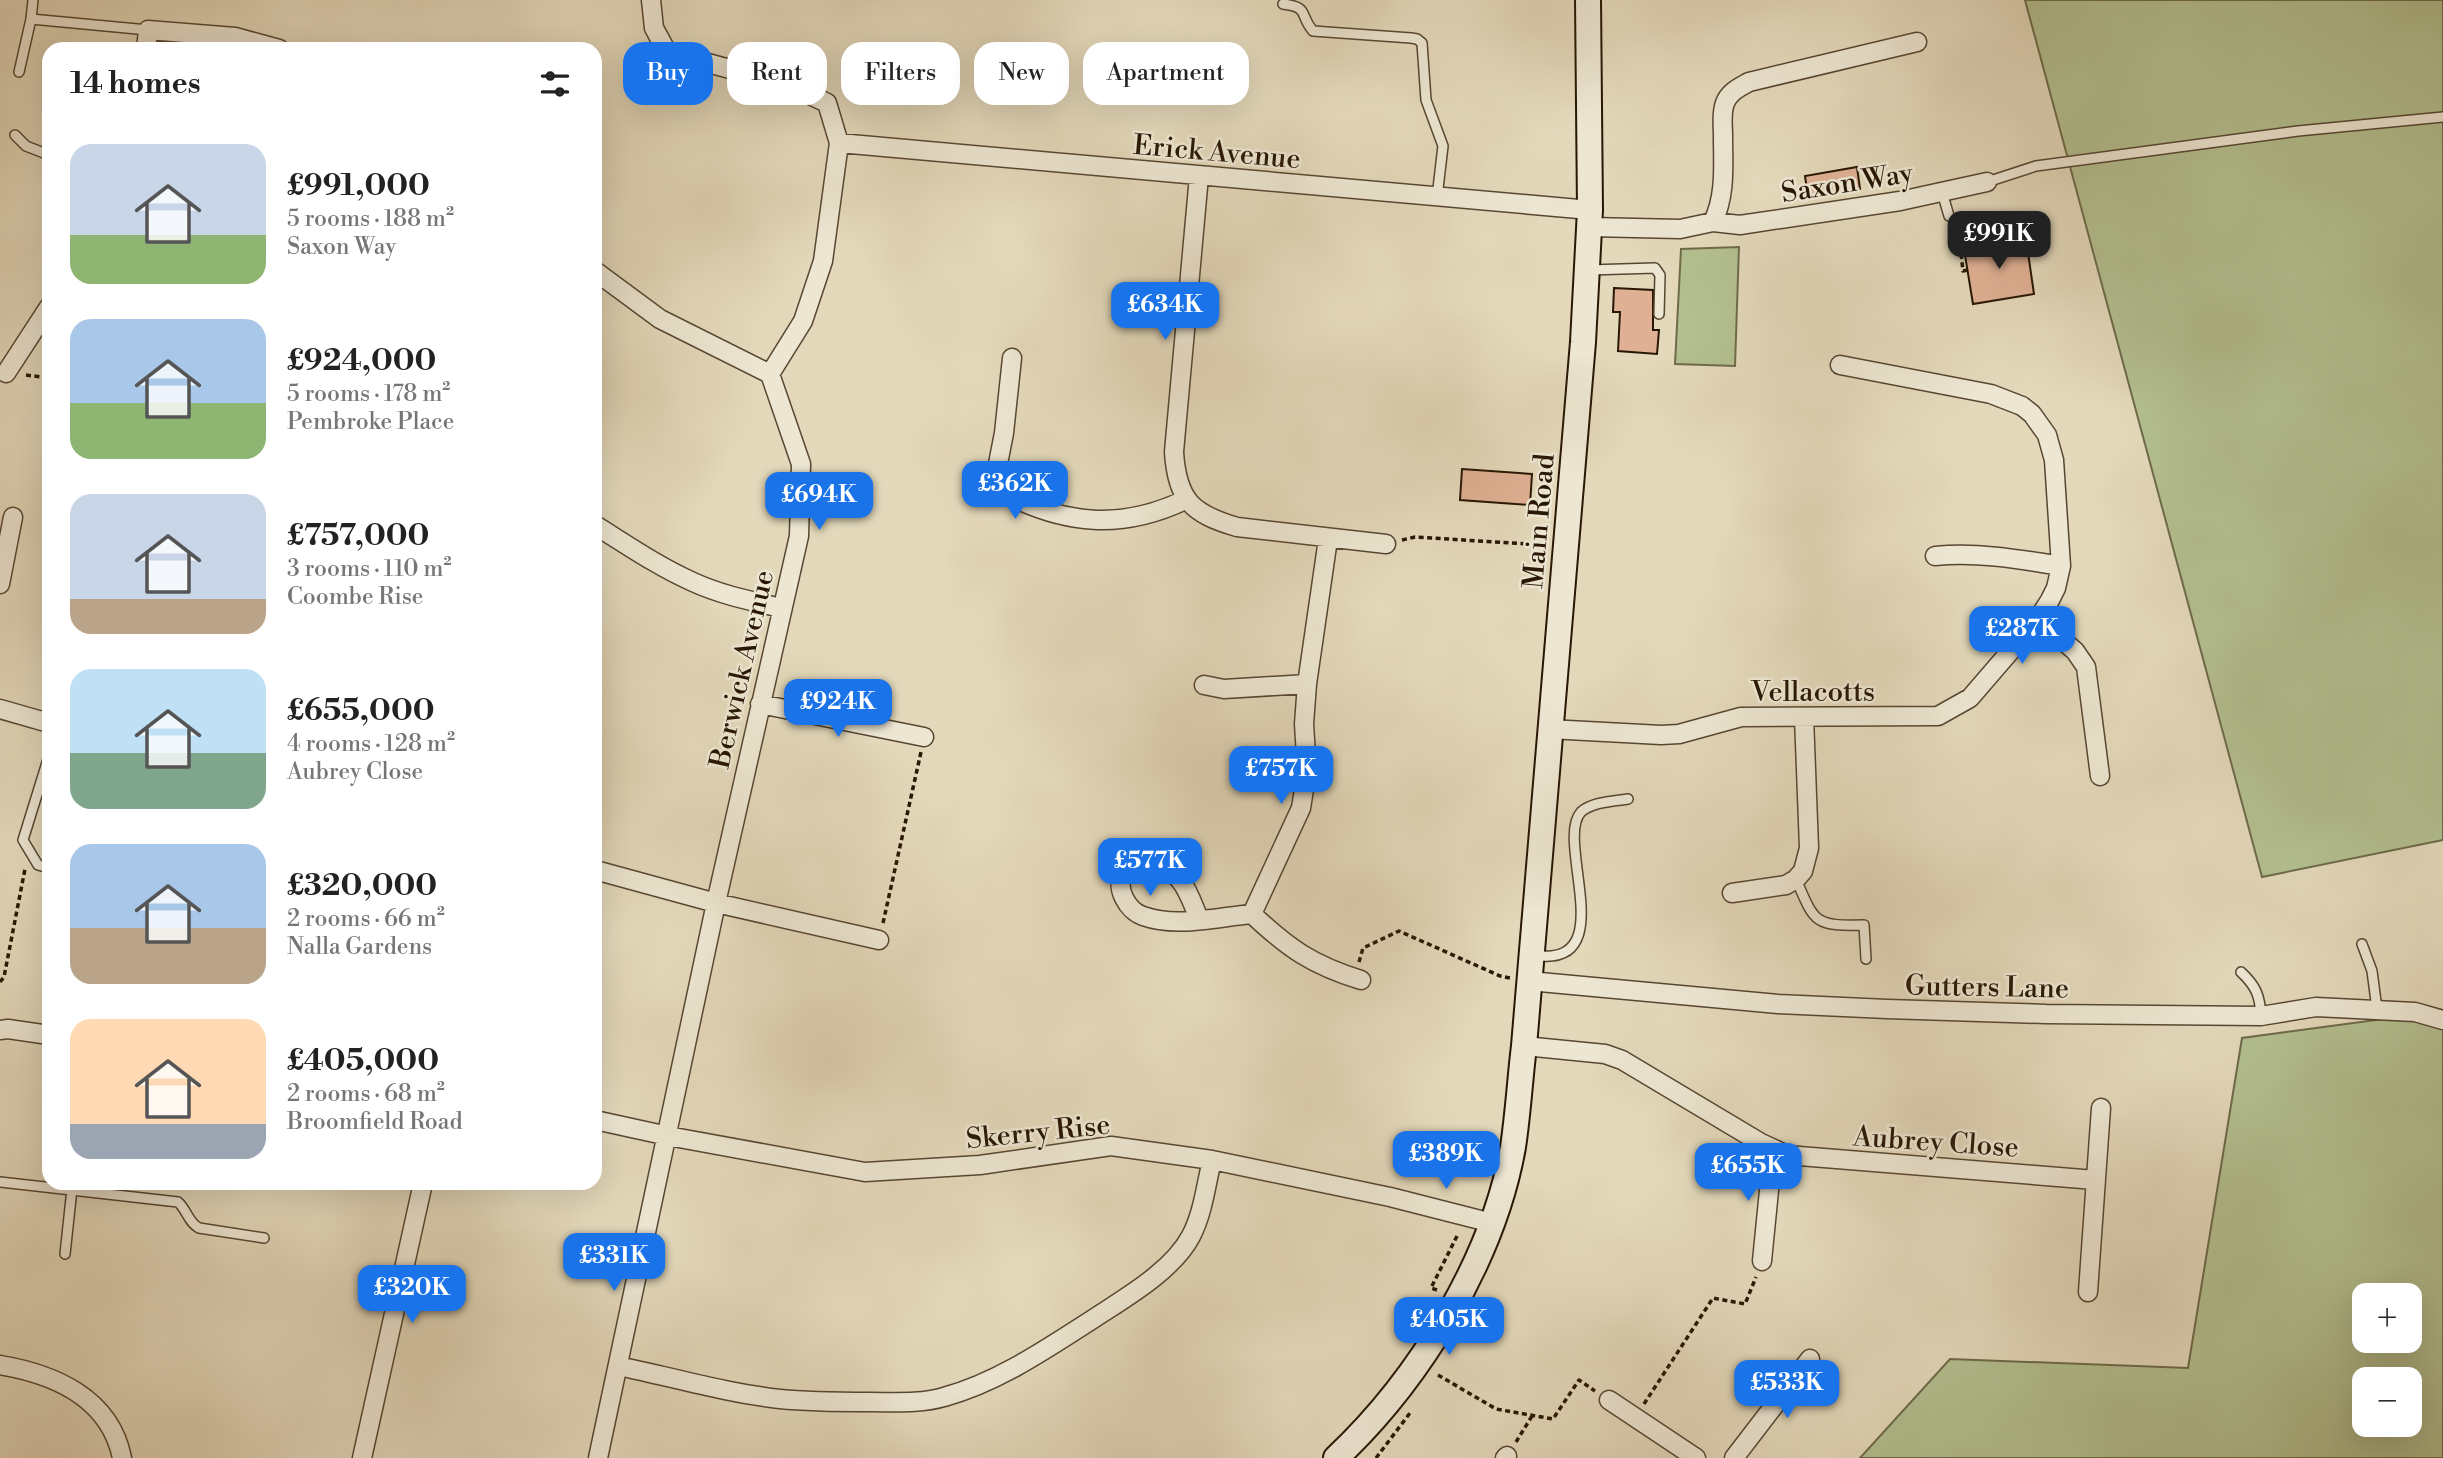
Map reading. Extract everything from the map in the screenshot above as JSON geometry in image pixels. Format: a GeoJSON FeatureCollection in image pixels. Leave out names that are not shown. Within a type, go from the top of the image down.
{"type":"FeatureCollection","features":[{"type":"Feature","properties":{"kind":"main road","name":"Main Road"},"geometry":{"type":"LineString","coordinates":[[1336,1458],[1383,1407],[1438,1333],[1463,1289],[1492,1223],[1513,1147],[1524,1046],[1587,270],[1590,218],[1588,0]]}},
{"type":"Feature","properties":{"kind":"street"},"geometry":{"type":"LineString","coordinates":[[602,276],[660,319],[770,374],[803,321],[823,261],[839,143],[827,103],[789,86],[667,52],[654,28],[651,0]]}},
{"type":"Feature","properties":{"kind":"street"},"geometry":{"type":"LineString","coordinates":[[147,42],[148,30],[235,37],[253,42]]}},
{"type":"Feature","properties":{"kind":"street"},"geometry":{"type":"LineString","coordinates":[[1713,222],[1721,205],[1724,185],[1723,115],[1725,102],[1733,91],[1749,82],[1917,42]]}},
{"type":"Feature","properties":{"kind":"street","name":"Erick Avenue"},"geometry":{"type":"LineString","coordinates":[[839,143],[1437,197],[1590,218]]}},
{"type":"Feature","properties":{"kind":"street"},"geometry":{"type":"LineString","coordinates":[[1199,176],[1174,452],[1179,487],[1185,500],[1198,511],[1219,522],[1237,527],[1386,544]]}},
{"type":"Feature","properties":{"kind":"street","name":"Saxon Way"},"geometry":{"type":"LineString","coordinates":[[1590,218],[1680,229],[1713,222],[1740,225],[1942,192],[1987,182]]}},
{"type":"Feature","properties":{"kind":"street"},"geometry":{"type":"LineString","coordinates":[[6,373],[42,318]]}},
{"type":"Feature","properties":{"kind":"street"},"geometry":{"type":"LineString","coordinates":[[1012,358],[1004,433],[996,474],[1004,493],[1020,502],[1055,514],[1106,521],[1147,516],[1185,500]]}},
{"type":"Feature","properties":{"kind":"street","name":"Vellacotts"},"geometry":{"type":"LineString","coordinates":[[1549,729],[1661,735],[1679,734],[1741,717],[1938,716],[1970,698],[2038,619],[2056,588],[2061,566],[2054,460],[2047,435],[2032,414],[2022,406],[1991,394],[1840,365]]}},
{"type":"Feature","properties":{"kind":"street","name":"Berwick Avenue"},"geometry":{"type":"LineString","coordinates":[[598,1458],[716,903],[799,536],[801,464],[770,374]]}},
{"type":"Feature","properties":{"kind":"street"},"geometry":{"type":"LineString","coordinates":[[0,584],[13,517]]}},
{"type":"Feature","properties":{"kind":"street"},"geometry":{"type":"LineString","coordinates":[[602,529],[664,568],[694,583],[727,595],[781,608]]}},
{"type":"Feature","properties":{"kind":"street"},"geometry":{"type":"LineString","coordinates":[[1252,914],[1301,808],[1305,791],[1307,771],[1304,724],[1307,684],[1328,539]]}},
{"type":"Feature","properties":{"kind":"street"},"geometry":{"type":"LineString","coordinates":[[1935,556],[1987,554],[2061,566]]}},
{"type":"Feature","properties":{"kind":"street"},"geometry":{"type":"LineString","coordinates":[[2038,619],[2075,651],[2086,667],[2100,776]]}},
{"type":"Feature","properties":{"kind":"street"},"geometry":{"type":"LineString","coordinates":[[1204,685],[1224,688],[1307,684]]}},
{"type":"Feature","properties":{"kind":"street"},"geometry":{"type":"LineString","coordinates":[[760,704],[924,737]]}},
{"type":"Feature","properties":{"kind":"street"},"geometry":{"type":"LineString","coordinates":[[0,709],[42,721]]}},
{"type":"Feature","properties":{"kind":"street"},"geometry":{"type":"LineString","coordinates":[[1732,893],[1776,888],[1796,879],[1803,871],[1809,848],[1804,717]]}},
{"type":"Feature","properties":{"kind":"street"},"geometry":{"type":"LineString","coordinates":[[602,872],[716,903],[879,940]]}},
{"type":"Feature","properties":{"kind":"street"},"geometry":{"type":"LineString","coordinates":[[1199,919],[1252,914],[1296,952],[1315,963],[1357,979]]}},
{"type":"Feature","properties":{"kind":"street","name":"Gutters Lane"},"geometry":{"type":"LineString","coordinates":[[1529,981],[1778,1004],[1887,1009],[2261,1016],[2316,1007],[2415,1012],[2443,1020]]}},
{"type":"Feature","properties":{"kind":"street"},"geometry":{"type":"LineString","coordinates":[[0,1031],[8,1029],[42,1034]]}},
{"type":"Feature","properties":{"kind":"street","name":"Aubrey Close"},"geometry":{"type":"LineString","coordinates":[[1524,1046],[1605,1054],[1622,1060],[1773,1150],[1802,1157],[2095,1180]]}},
{"type":"Feature","properties":{"kind":"street"},"geometry":{"type":"LineString","coordinates":[[2088,1292],[2101,1108]]}},
{"type":"Feature","properties":{"kind":"street","name":"Skerry Rise"},"geometry":{"type":"LineString","coordinates":[[602,1122],[865,1171],[980,1165],[1111,1146],[1212,1160],[1390,1197],[1492,1223]]}},
{"type":"Feature","properties":{"kind":"street"},"geometry":{"type":"LineString","coordinates":[[1762,1261],[1773,1150]]}},
{"type":"Feature","properties":{"kind":"street"},"geometry":{"type":"LineString","coordinates":[[618,1366],[748,1394],[810,1401],[917,1402],[964,1391],[1016,1366],[1072,1332],[1126,1297],[1179,1254],[1199,1219],[1212,1160]]}},
{"type":"Feature","properties":{"kind":"street"},"geometry":{"type":"LineString","coordinates":[[362,1458],[421,1190]]}},
{"type":"Feature","properties":{"kind":"street"},"geometry":{"type":"LineString","coordinates":[[1734,1458],[1810,1359]]}},
{"type":"Feature","properties":{"kind":"street"},"geometry":{"type":"LineString","coordinates":[[0,1365],[29,1370],[57,1380],[86,1398],[108,1423],[122,1458]]}},
{"type":"Feature","properties":{"kind":"street"},"geometry":{"type":"LineString","coordinates":[[1609,1400],[1696,1458]]}},
{"type":"Feature","properties":{"kind":"lane"},"geometry":{"type":"LineString","coordinates":[[19,72],[33,0]]}},
{"type":"Feature","properties":{"kind":"lane"},"geometry":{"type":"LineString","coordinates":[[1283,4],[1301,8],[1309,28],[1313,31],[1411,38],[1422,43],[1426,100],[1443,146],[1437,197]]}},
{"type":"Feature","properties":{"kind":"lane"},"geometry":{"type":"LineString","coordinates":[[31,19],[148,30]]}},
{"type":"Feature","properties":{"kind":"lane"},"geometry":{"type":"LineString","coordinates":[[1987,182],[2036,166],[2298,131],[2443,117]]}},
{"type":"Feature","properties":{"kind":"lane"},"geometry":{"type":"LineString","coordinates":[[15,135],[26,146],[42,152]]}},
{"type":"Feature","properties":{"kind":"lane"},"geometry":{"type":"LineString","coordinates":[[1942,192],[1949,216]]}},
{"type":"Feature","properties":{"kind":"lane"},"geometry":{"type":"LineString","coordinates":[[1587,270],[1655,268],[1660,275],[1659,314]]}},
{"type":"Feature","properties":{"kind":"lane"},"geometry":{"type":"LineString","coordinates":[[42,779],[23,841],[38,865],[42,866]]}},
{"type":"Feature","properties":{"kind":"lane"},"geometry":{"type":"LineString","coordinates":[[1531,955],[1549,958],[1561,955],[1570,948],[1578,933],[1581,896],[1574,825],[1582,812],[1596,805],[1628,799]]}},
{"type":"Feature","properties":{"kind":"lane"},"geometry":{"type":"LineString","coordinates":[[1796,879],[1815,918],[1825,924],[1864,925],[1866,959]]}},
{"type":"Feature","properties":{"kind":"lane"},"geometry":{"type":"LineString","coordinates":[[2362,944],[2372,971],[2377,1009]]}},
{"type":"Feature","properties":{"kind":"lane"},"geometry":{"type":"LineString","coordinates":[[2241,972],[2254,984],[2260,997],[2261,1016]]}},
{"type":"Feature","properties":{"kind":"lane"},"geometry":{"type":"LineString","coordinates":[[0,1182],[42,1186]]}},
{"type":"Feature","properties":{"kind":"lane"},"geometry":{"type":"LineString","coordinates":[[65,1254],[72,1190]]}},
{"type":"Feature","properties":{"kind":"lane"},"geometry":{"type":"LineString","coordinates":[[105,1190],[178,1202],[184,1207],[192,1224],[199,1228],[264,1238]]}},
{"type":"Feature","properties":{"kind":"path"},"geometry":{"type":"LineString","coordinates":[[1959,237],[1963,271],[1968,270]]}},
{"type":"Feature","properties":{"kind":"path"},"geometry":{"type":"LineString","coordinates":[[1386,544],[1415,537],[1566,547]]}},
{"type":"Feature","properties":{"kind":"path"},"geometry":{"type":"LineString","coordinates":[[879,940],[924,737]]}},
{"type":"Feature","properties":{"kind":"path"},"geometry":{"type":"LineString","coordinates":[[0,982],[4,977],[29,851]]}},
{"type":"Feature","properties":{"kind":"path"},"geometry":{"type":"LineString","coordinates":[[1357,979],[1363,948],[1399,931],[1500,976],[1529,981]]}},
{"type":"Feature","properties":{"kind":"path"},"geometry":{"type":"LineString","coordinates":[[1635,1417],[1713,1298],[1745,1304],[1762,1261]]}},
{"type":"Feature","properties":{"kind":"path"},"geometry":{"type":"LineString","coordinates":[[1438,1375],[1496,1409],[1553,1419],[1579,1380],[1609,1400]]}},
{"type":"Feature","properties":{"kind":"path"},"geometry":{"type":"LineString","coordinates":[[1506,1457],[1533,1416]]}},
{"type":"Feature","properties":{"kind":"green space"},"geometry":{"type":"Polygon","coordinates":[[[2025,0],[2443,0],[2443,840],[2262,877],[2025,0]]]}},
{"type":"Feature","properties":{"kind":"green space"},"geometry":{"type":"Polygon","coordinates":[[[1739,247],[1735,366],[1675,364],[1681,249],[1739,247]]]}},
{"type":"Feature","properties":{"kind":"green space"},"geometry":{"type":"Polygon","coordinates":[[[2443,1011],[2443,1458],[1860,1458],[1950,1359],[2188,1368],[2242,1038],[2443,1011]]]}},
{"type":"Feature","properties":{"kind":"building"},"geometry":{"type":"Polygon","coordinates":[[[1857,167],[1860,189],[1808,197],[1805,176],[1857,167]]]}},
{"type":"Feature","properties":{"kind":"building"},"geometry":{"type":"Polygon","coordinates":[[[2026,239],[2034,294],[1973,304],[1964,249],[2026,239]]]}},
{"type":"Feature","properties":{"kind":"building"},"geometry":{"type":"Polygon","coordinates":[[[1614,288],[1653,290],[1653,330],[1659,330],[1657,354],[1618,351],[1620,312],[1613,312],[1614,288]]]}},
{"type":"Feature","properties":{"kind":"building"},"geometry":{"type":"Polygon","coordinates":[[[1462,469],[1532,474],[1530,505],[1460,500],[1462,469]]]}}]}
